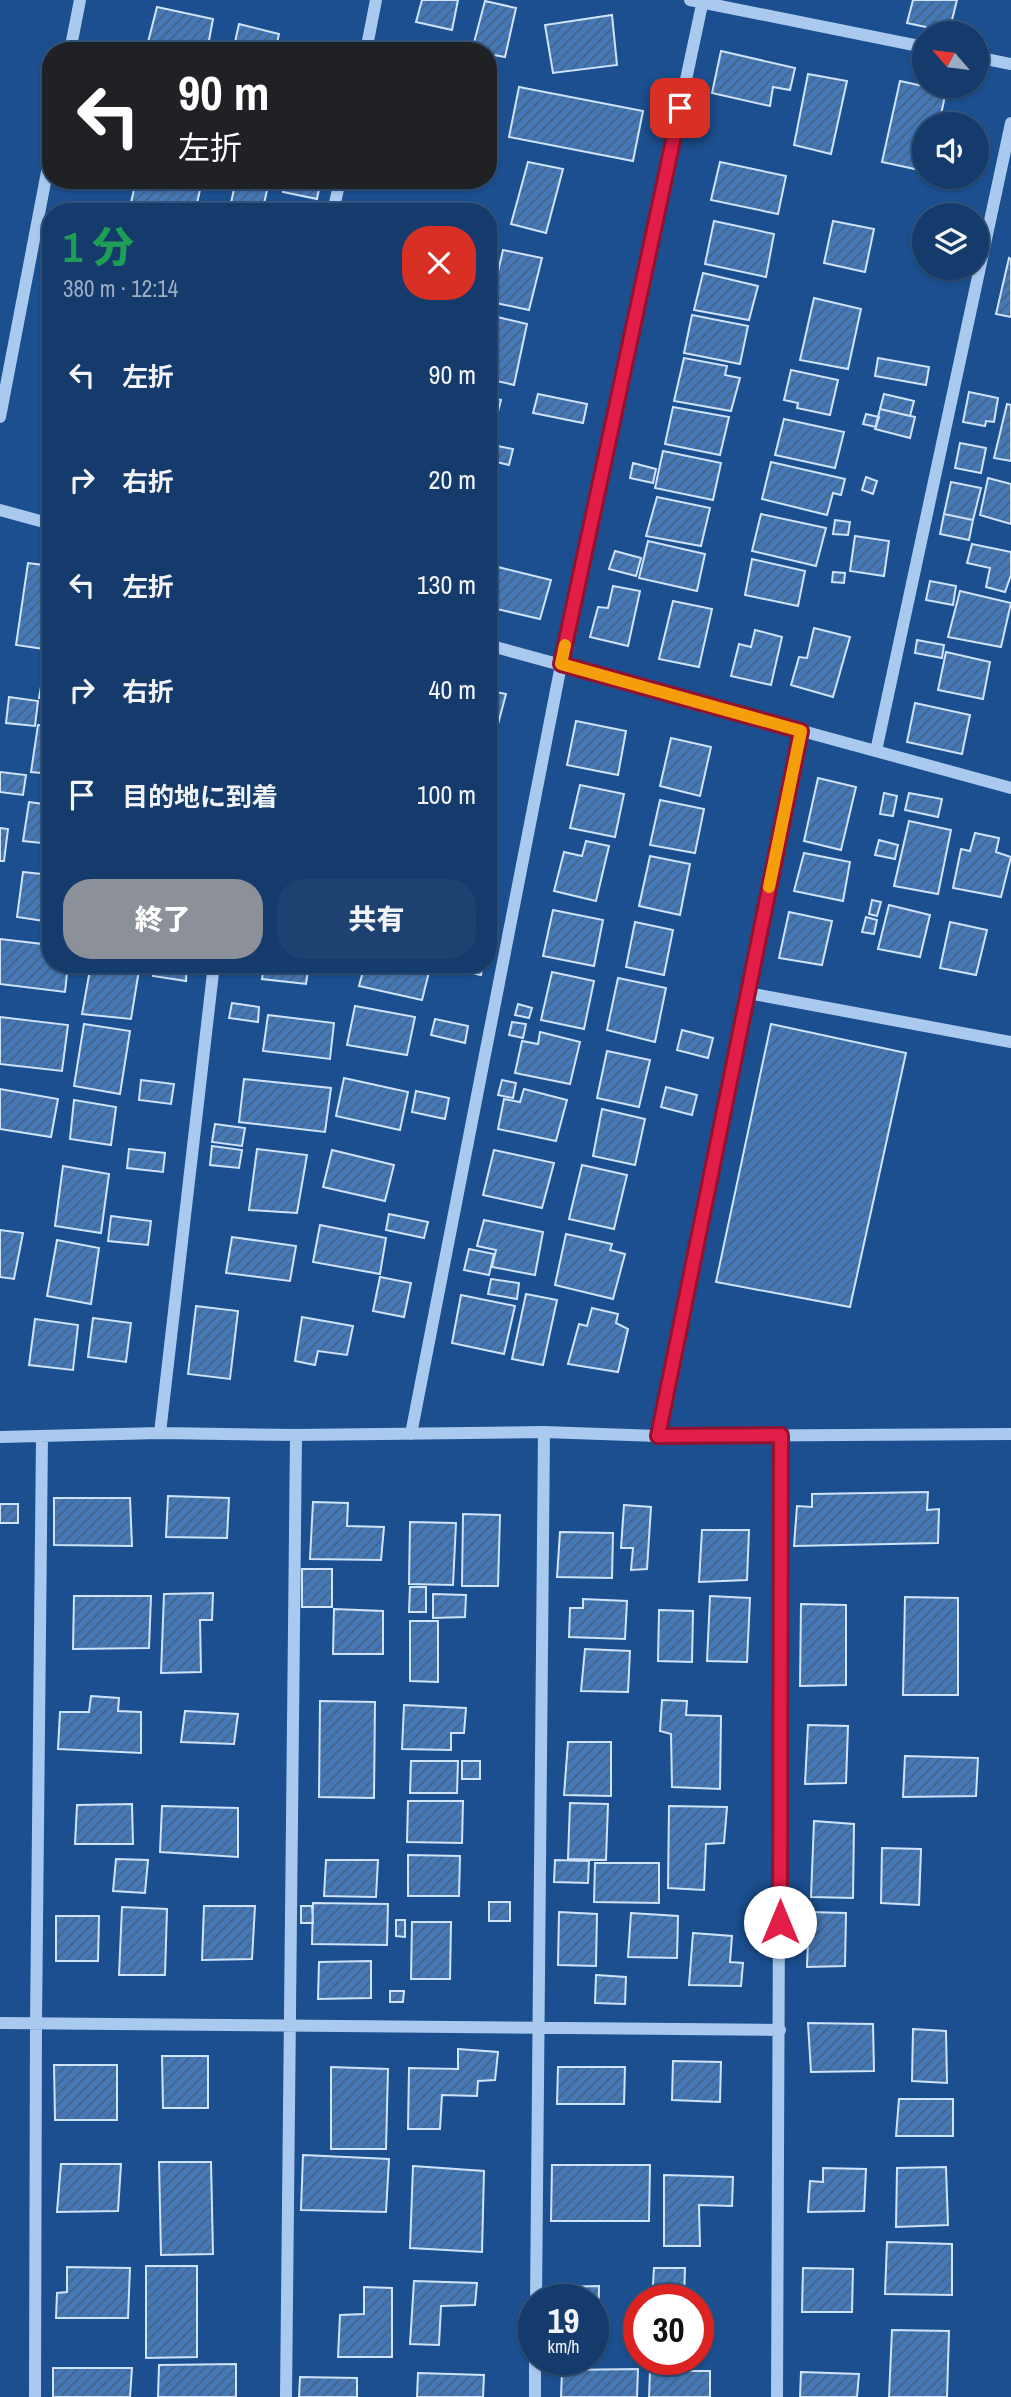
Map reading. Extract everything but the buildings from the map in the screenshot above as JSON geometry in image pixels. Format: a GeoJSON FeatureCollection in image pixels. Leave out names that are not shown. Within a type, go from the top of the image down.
{"type":"FeatureCollection","features":[{"type":"Feature","properties":{"kind":"street"},"geometry":{"type":"LineString","coordinates":[[72,42],[80,0]]}},
{"type":"Feature","properties":{"kind":"street"},"geometry":{"type":"LineString","coordinates":[[368,42],[376,0]]}},
{"type":"Feature","properties":{"kind":"street"},"geometry":{"type":"LineString","coordinates":[[411,1434],[561,664],[699,1],[912,45]]}},
{"type":"Feature","properties":{"kind":"street"},"geometry":{"type":"LineString","coordinates":[[989,60],[1011,64]]}},
{"type":"Feature","properties":{"kind":"street"},"geometry":{"type":"LineString","coordinates":[[876,751],[1011,122]]}},
{"type":"Feature","properties":{"kind":"street"},"geometry":{"type":"LineString","coordinates":[[0,417],[44,189]]}},
{"type":"Feature","properties":{"kind":"street"},"geometry":{"type":"LineString","coordinates":[[0,510],[42,522]]}},
{"type":"Feature","properties":{"kind":"street"},"geometry":{"type":"LineString","coordinates":[[497,647],[1011,788]]}},
{"type":"Feature","properties":{"kind":"street"},"geometry":{"type":"LineString","coordinates":[[658,1436],[801,731]]}},
{"type":"Feature","properties":{"kind":"street"},"geometry":{"type":"LineString","coordinates":[[160,1433],[213,973]]}},
{"type":"Feature","properties":{"kind":"street"},"geometry":{"type":"LineString","coordinates":[[748,993],[1011,1042]]}},
{"type":"Feature","properties":{"kind":"street"},"geometry":{"type":"LineString","coordinates":[[536,2284],[544,1432]]}},
{"type":"Feature","properties":{"kind":"street"},"geometry":{"type":"LineString","coordinates":[[0,1437],[160,1433],[296,1435],[544,1432],[658,1436],[1011,1434]]}},
{"type":"Feature","properties":{"kind":"street"},"geometry":{"type":"LineString","coordinates":[[286,2397],[296,1435]]}},
{"type":"Feature","properties":{"kind":"street"},"geometry":{"type":"LineString","coordinates":[[777,2397],[781,1435]]}},
{"type":"Feature","properties":{"kind":"street"},"geometry":{"type":"LineString","coordinates":[[35,2397],[42,1436]]}},
{"type":"Feature","properties":{"kind":"street"},"geometry":{"type":"LineString","coordinates":[[0,2023],[780,2030]]}},
{"type":"Feature","properties":{"kind":"street"},"geometry":{"type":"LineString","coordinates":[[535,2375],[535,2397]]}},
{"type":"Feature","properties":{"kind":"slow traffic"},"geometry":{"type":"LineString","coordinates":[[565,645],[561,664],[801,731],[769,887]]}},
{"type":"Feature","properties":{"kind":"route"},"geometry":{"type":"LineString","coordinates":[[680,108],[561,664],[801,731],[658,1436],[781,1435],[780,1922]]}}]}
